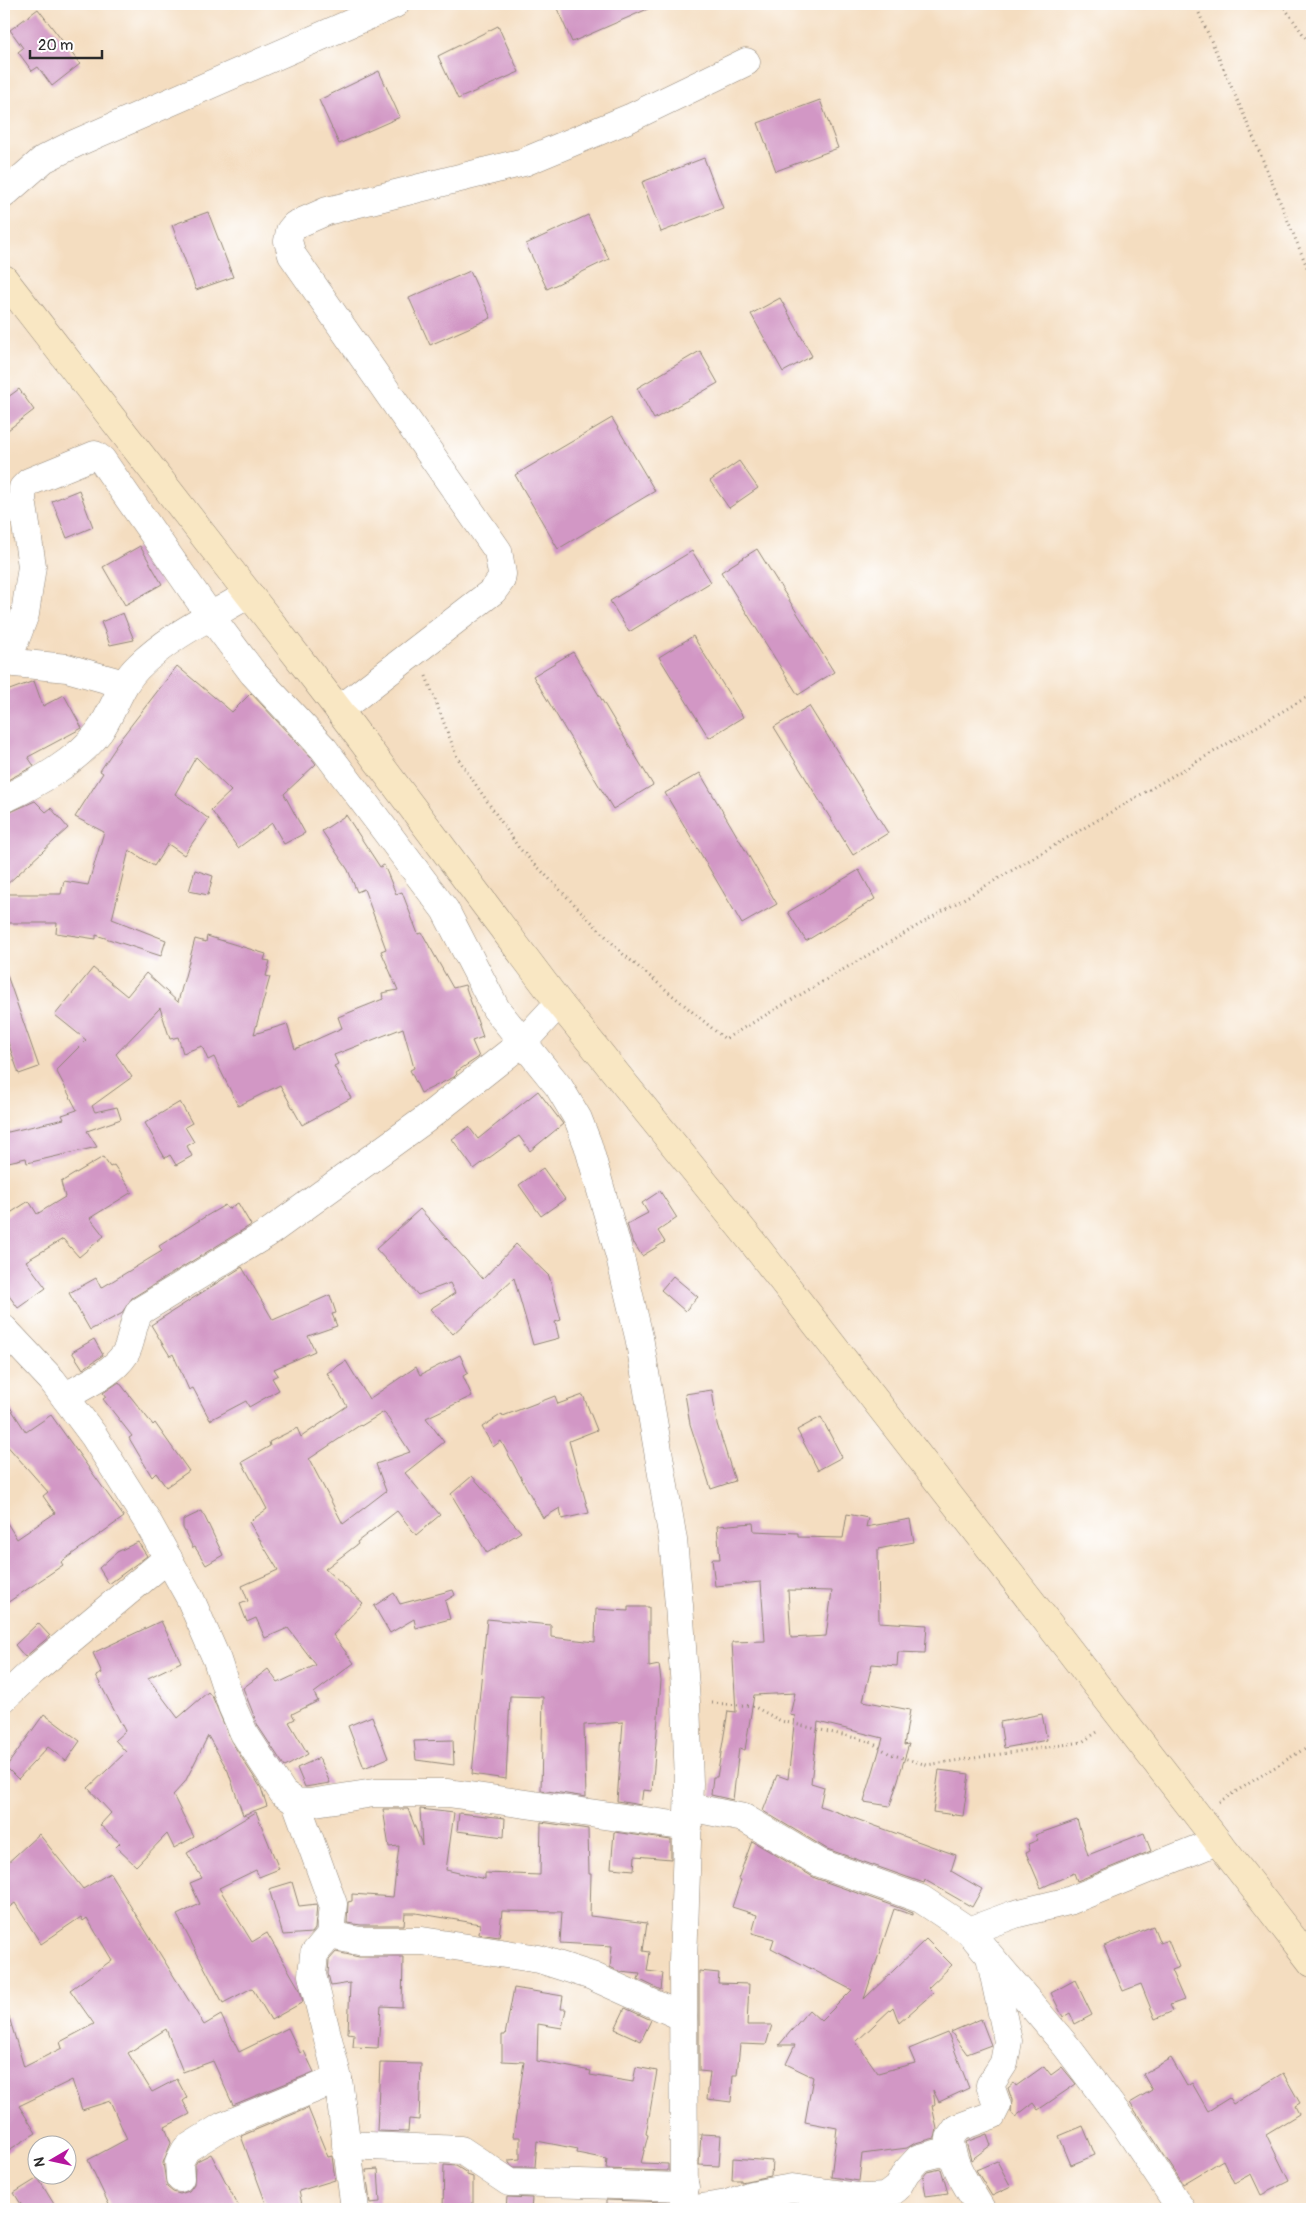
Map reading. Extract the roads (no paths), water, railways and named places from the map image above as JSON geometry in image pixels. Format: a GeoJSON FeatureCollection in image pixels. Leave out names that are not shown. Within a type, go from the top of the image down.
{"type":"FeatureCollection","features":[{"type":"Feature","properties":{"kind":"main road"},"geometry":{"type":"LineString","coordinates":[[4,279],[339,710],[560,1003],[756,1247],[1312,1963]]}},
{"type":"Feature","properties":{"kind":"street"},"geometry":{"type":"LineString","coordinates":[[4,194],[44,160],[74,144],[395,4]]}},
{"type":"Feature","properties":{"kind":"street"},"geometry":{"type":"LineString","coordinates":[[339,710],[492,591],[501,580],[502,564],[498,551],[482,526],[401,415],[328,305],[292,255],[289,249],[290,231],[295,225],[327,211],[524,162],[630,118],[746,62]]}},
{"type":"Feature","properties":{"kind":"street"},"geometry":{"type":"LineString","coordinates":[[124,684],[67,668],[5,662],[25,614],[32,566],[22,499],[23,488],[29,482],[95,455],[108,468],[252,673],[324,749],[445,910],[496,1009],[559,1087],[578,1119],[600,1186],[632,1303],[673,1540],[686,1702],[688,1818],[683,2017],[688,2202]]}},
{"type":"Feature","properties":{"kind":"street"},"geometry":{"type":"LineString","coordinates":[[4,799],[27,788],[76,756],[99,732],[124,684],[136,668],[153,653],[249,594]]}},
{"type":"Feature","properties":{"kind":"street"},"geometry":{"type":"LineString","coordinates":[[65,1397],[108,1371],[125,1354],[133,1321],[140,1310],[268,1233],[423,1121],[523,1042],[560,1003]]}},
{"type":"Feature","properties":{"kind":"street"},"geometry":{"type":"LineString","coordinates":[[4,1329],[52,1380],[94,1436],[168,1558],[190,1598],[217,1660],[232,1706],[244,1733],[283,1793],[296,1802],[309,1803],[374,1793],[448,1793],[688,1818],[744,1818],[820,1863],[921,1898],[969,1931],[1066,2047],[1124,2124],[1181,2209]]}},
{"type":"Feature","properties":{"kind":"street"},"geometry":{"type":"LineString","coordinates":[[4,1698],[34,1670],[168,1558]]}},
{"type":"Feature","properties":{"kind":"street"},"geometry":{"type":"LineString","coordinates":[[296,1802],[333,1904],[330,1935],[314,1954],[312,1976],[338,2080],[355,2209]]}},
{"type":"Feature","properties":{"kind":"street"},"geometry":{"type":"LineString","coordinates":[[969,1931],[1015,1914],[1069,1901],[1217,1841]]}},
{"type":"Feature","properties":{"kind":"street"},"geometry":{"type":"LineString","coordinates":[[330,1935],[359,1941],[422,1941],[539,1959],[592,1976],[683,2017]]}},
{"type":"Feature","properties":{"kind":"street"},"geometry":{"type":"LineString","coordinates":[[981,2209],[961,2176],[951,2150],[950,2138],[957,2128],[992,2115],[997,2105],[990,2085],[1004,2063],[1008,2041],[990,1957]]}},
{"type":"Feature","properties":{"kind":"street"},"geometry":{"type":"LineString","coordinates":[[180,2178],[178,2162],[186,2149],[222,2126],[338,2080]]}},
{"type":"Feature","properties":{"kind":"street"},"geometry":{"type":"LineString","coordinates":[[346,2145],[461,2150],[509,2182],[688,2202],[727,2204],[751,2194],[792,2188],[866,2198],[885,2197],[897,2188],[906,2172],[919,2158],[951,2150]]}}]}
